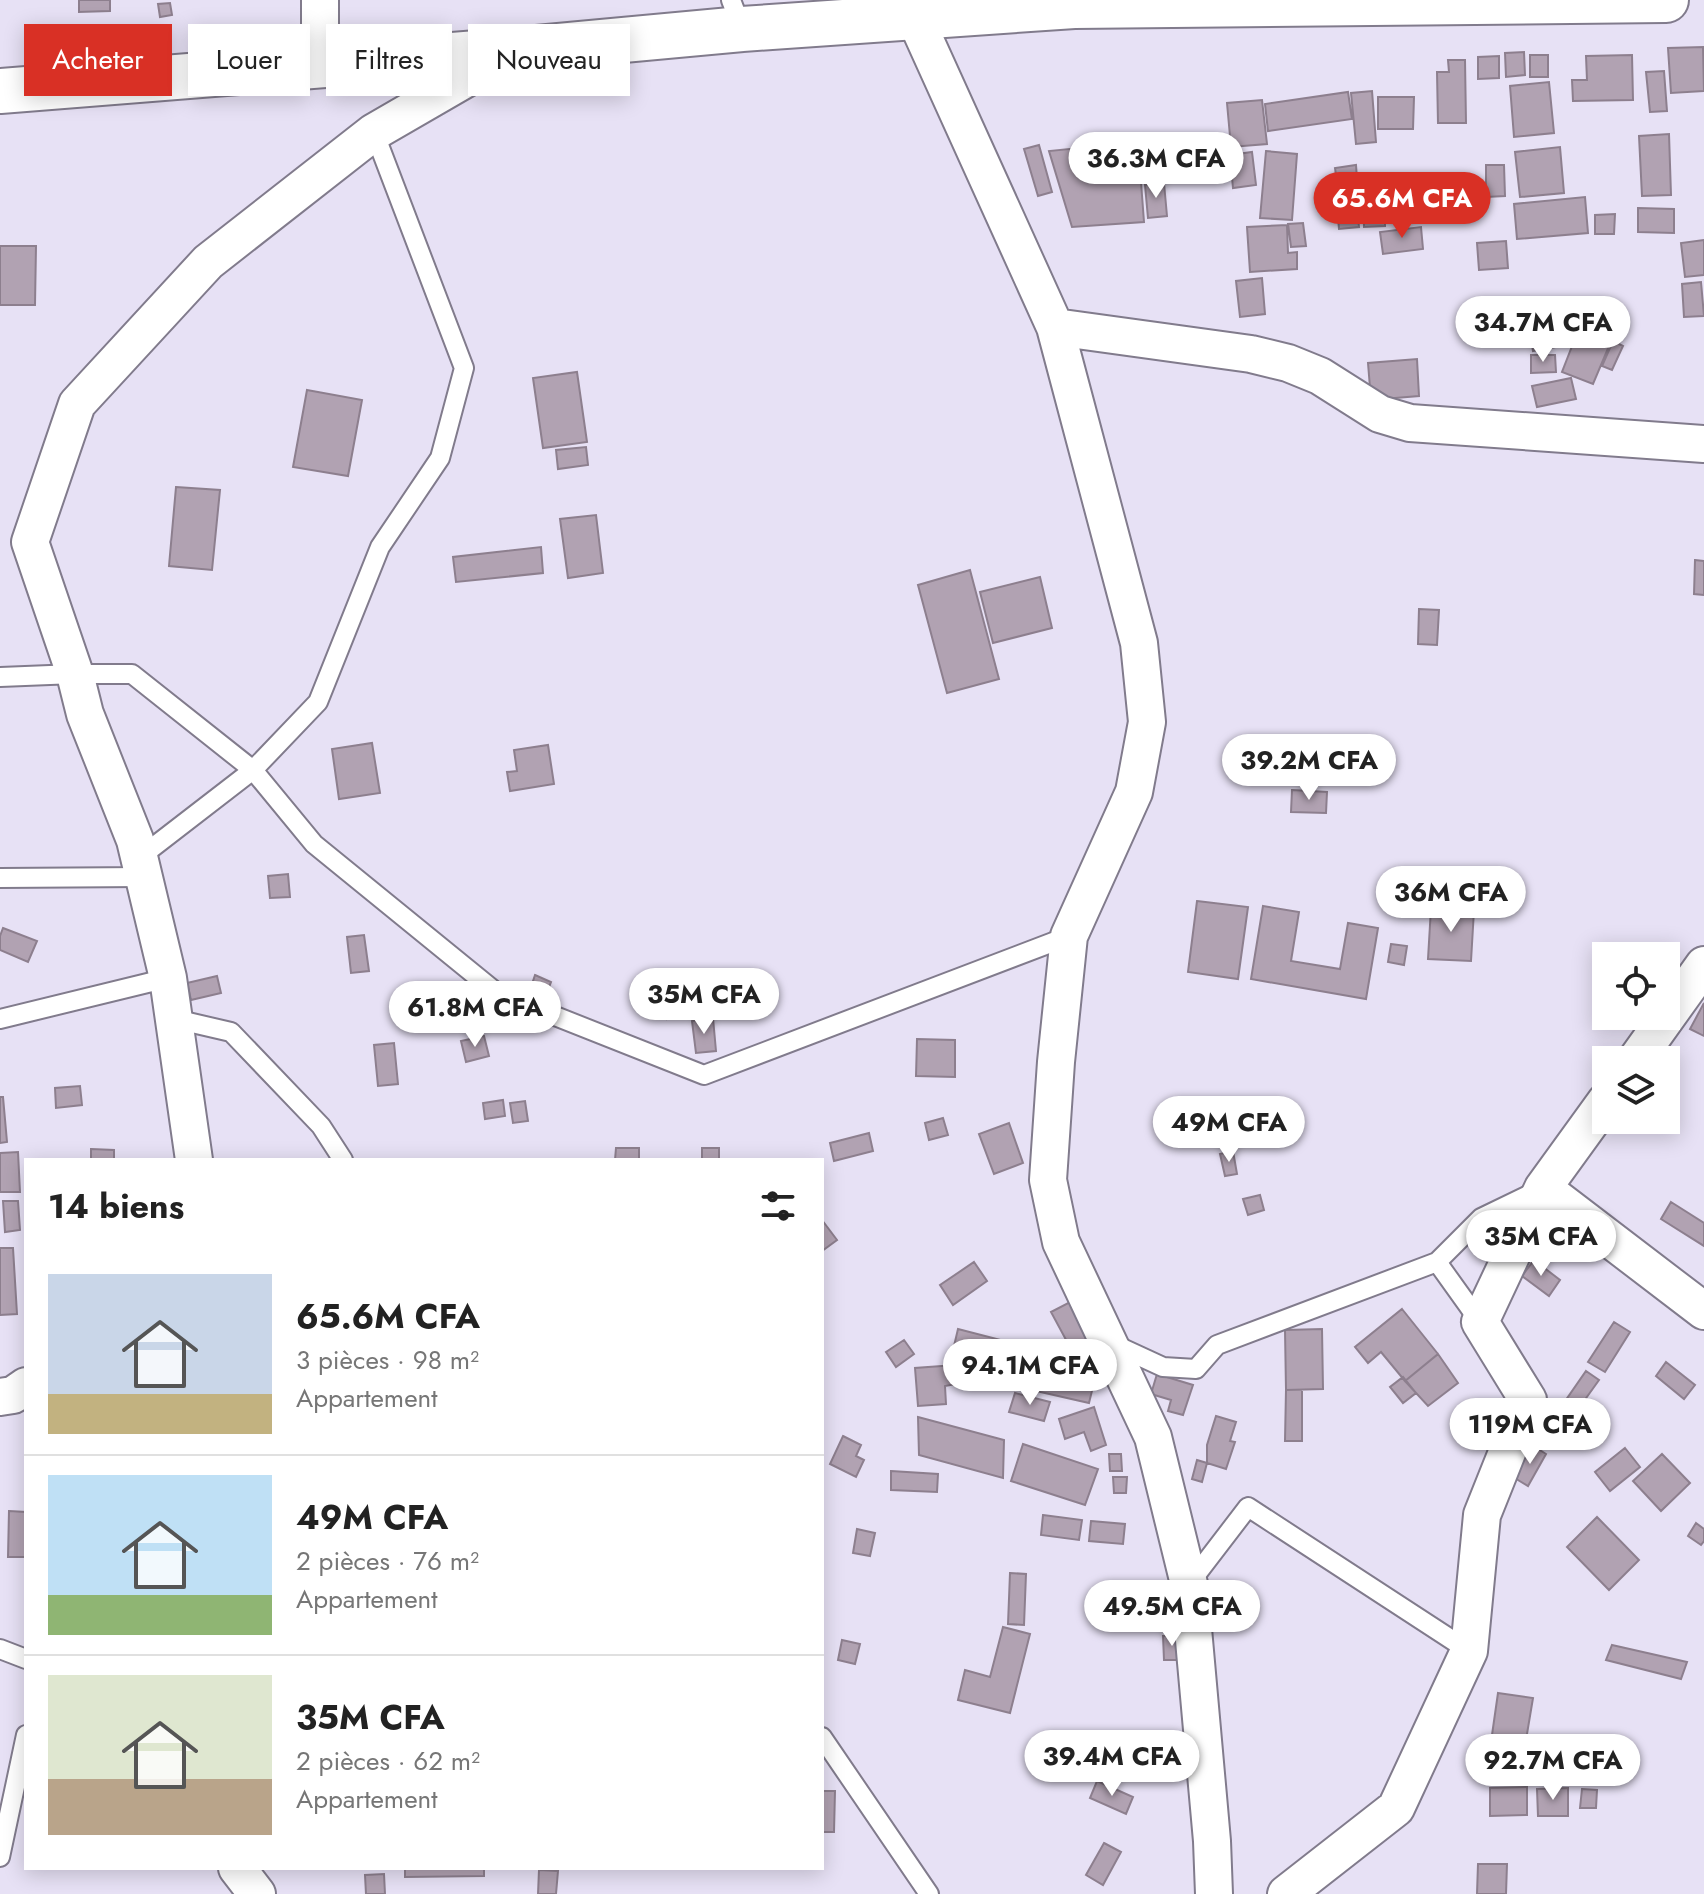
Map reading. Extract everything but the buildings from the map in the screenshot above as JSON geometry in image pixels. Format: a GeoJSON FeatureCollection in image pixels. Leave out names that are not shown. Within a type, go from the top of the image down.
{"type":"FeatureCollection","features":[{"type":"Feature","properties":{"kind":"main road"},"geometry":{"type":"LineString","coordinates":[[630,31],[737,14],[915,18],[1074,3],[1666,0]]}},
{"type":"Feature","properties":{"kind":"main road"},"geometry":{"type":"LineString","coordinates":[[0,91],[468,54]]}},
{"type":"Feature","properties":{"kind":"street"},"geometry":{"type":"LineString","coordinates":[[320,0],[320,65]]}},
{"type":"Feature","properties":{"kind":"street"},"geometry":{"type":"LineString","coordinates":[[915,18],[1055,327],[1139,643],[1147,722],[1134,792],[1069,936],[1048,1180],[1061,1242],[1153,1437],[1189,1584],[1214,1894]]}},
{"type":"Feature","properties":{"kind":"street"},"geometry":{"type":"LineString","coordinates":[[194,1158],[168,978],[135,840],[85,714],[75,674],[30,542],[77,404],[208,262],[374,132],[468,77]]}},
{"type":"Feature","properties":{"kind":"street"},"geometry":{"type":"LineString","coordinates":[[1055,327],[1251,354],[1288,363],[1320,376],[1380,414],[1410,423],[1704,444]]}},
{"type":"Feature","properties":{"kind":"street"},"geometry":{"type":"LineString","coordinates":[[1646,1046],[1704,965]]}},
{"type":"Feature","properties":{"kind":"street"},"geometry":{"type":"LineString","coordinates":[[1286,1894],[1396,1808],[1469,1651],[1482,1515],[1528,1400],[1480,1322],[1543,1188],[1592,1120]]}},
{"type":"Feature","properties":{"kind":"street"},"geometry":{"type":"LineString","coordinates":[[1543,1188],[1704,1311]]}},
{"type":"Feature","properties":{"kind":"street"},"geometry":{"type":"LineString","coordinates":[[0,1397],[13,1395],[24,1387]]}},
{"type":"Feature","properties":{"kind":"street"},"geometry":{"type":"LineString","coordinates":[[239,1870],[257,1894]]}},
{"type":"Feature","properties":{"kind":"lane"},"geometry":{"type":"LineString","coordinates":[[0,878],[142,868],[253,770],[318,702],[380,547],[440,458],[464,368],[374,132]]}},
{"type":"Feature","properties":{"kind":"lane"},"geometry":{"type":"LineString","coordinates":[[0,677],[132,674],[253,770],[314,844],[497,993],[704,1075],[1069,936]]}},
{"type":"Feature","properties":{"kind":"lane"},"geometry":{"type":"LineString","coordinates":[[0,1019],[168,978]]}},
{"type":"Feature","properties":{"kind":"lane"},"geometry":{"type":"LineString","coordinates":[[175,1019],[231,1032],[321,1126],[342,1158]]}},
{"type":"Feature","properties":{"kind":"lane"},"geometry":{"type":"LineString","coordinates":[[1109,1342],[1163,1367],[1196,1369],[1217,1345],[1437,1262],[1481,1218],[1543,1188]]}},
{"type":"Feature","properties":{"kind":"lane"},"geometry":{"type":"LineString","coordinates":[[1437,1262],[1480,1322]]}},
{"type":"Feature","properties":{"kind":"lane"},"geometry":{"type":"LineString","coordinates":[[1189,1584],[1248,1507],[1469,1651]]}},
{"type":"Feature","properties":{"kind":"lane"},"geometry":{"type":"LineString","coordinates":[[0,1649],[24,1658]]}},
{"type":"Feature","properties":{"kind":"lane"},"geometry":{"type":"LineString","coordinates":[[824,1740],[929,1894]]}},
{"type":"Feature","properties":{"kind":"lane"},"geometry":{"type":"LineString","coordinates":[[0,1857],[24,1744]]}}]}
